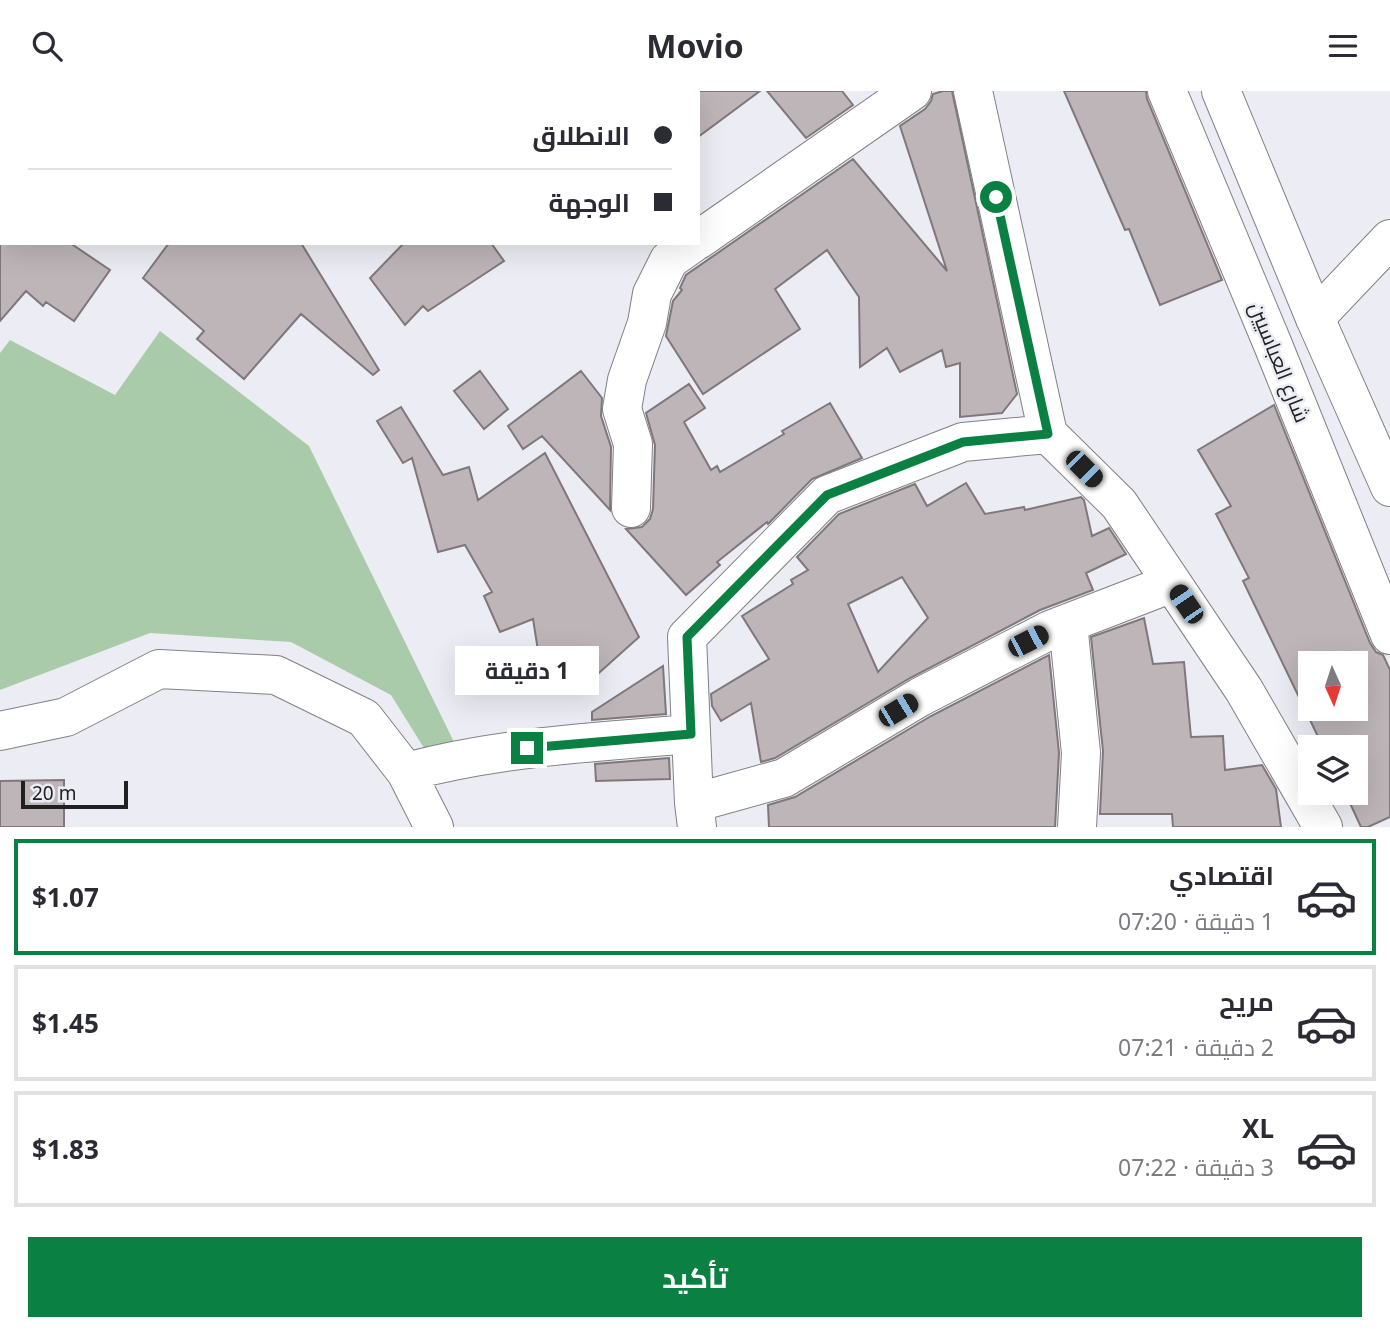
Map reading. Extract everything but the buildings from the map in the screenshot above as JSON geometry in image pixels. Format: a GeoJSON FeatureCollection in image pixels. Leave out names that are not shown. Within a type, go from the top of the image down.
{"type":"FeatureCollection","features":[{"type":"Feature","properties":{"kind":"street"},"geometry":{"type":"LineString","coordinates":[[700,239],[912,91]]}},
{"type":"Feature","properties":{"kind":"street"},"geometry":{"type":"LineString","coordinates":[[973,91],[1048,434],[1119,504],[1244,690],[1323,827]]}},
{"type":"Feature","properties":{"kind":"street","name":"شارع العباسيين"},"geometry":{"type":"LineString","coordinates":[[1167,91],[1390,635]]}},
{"type":"Feature","properties":{"kind":"street"},"geometry":{"type":"LineString","coordinates":[[1221,91],[1315,318],[1390,487]]}},
{"type":"Feature","properties":{"kind":"street"},"geometry":{"type":"LineString","coordinates":[[1315,318],[1390,239]]}},
{"type":"Feature","properties":{"kind":"street"},"geometry":{"type":"LineString","coordinates":[[632,508],[634,444],[622,409],[627,380],[646,323],[652,294],[669,260],[690,245]]}},
{"type":"Feature","properties":{"kind":"street"},"geometry":{"type":"LineString","coordinates":[[1048,434],[963,442],[827,495],[687,637],[696,815],[784,778],[920,697],[1050,629],[1172,583]]}},
{"type":"Feature","properties":{"kind":"street"},"geometry":{"type":"LineString","coordinates":[[1068,623],[1081,753],[1077,827]]}},
{"type":"Feature","properties":{"kind":"street"},"geometry":{"type":"LineString","coordinates":[[0,731],[65,717],[159,669],[275,675],[364,718],[405,772],[434,827]]}},
{"type":"Feature","properties":{"kind":"street"},"geometry":{"type":"LineString","coordinates":[[405,772],[527,748],[691,734]]}},
{"type":"Feature","properties":{"kind":"green space"},"geometry":{"type":"Polygon","coordinates":[[[160,331],[309,446],[454,742],[424,748],[391,695],[291,642],[150,633],[0,690],[0,353],[10,340],[115,395],[160,331]]]}},
{"type":"Feature","properties":{"kind":"route"},"geometry":{"type":"LineString","coordinates":[[527,748],[691,734],[687,637],[827,495],[963,442],[1048,434],[996,197]]}}]}
